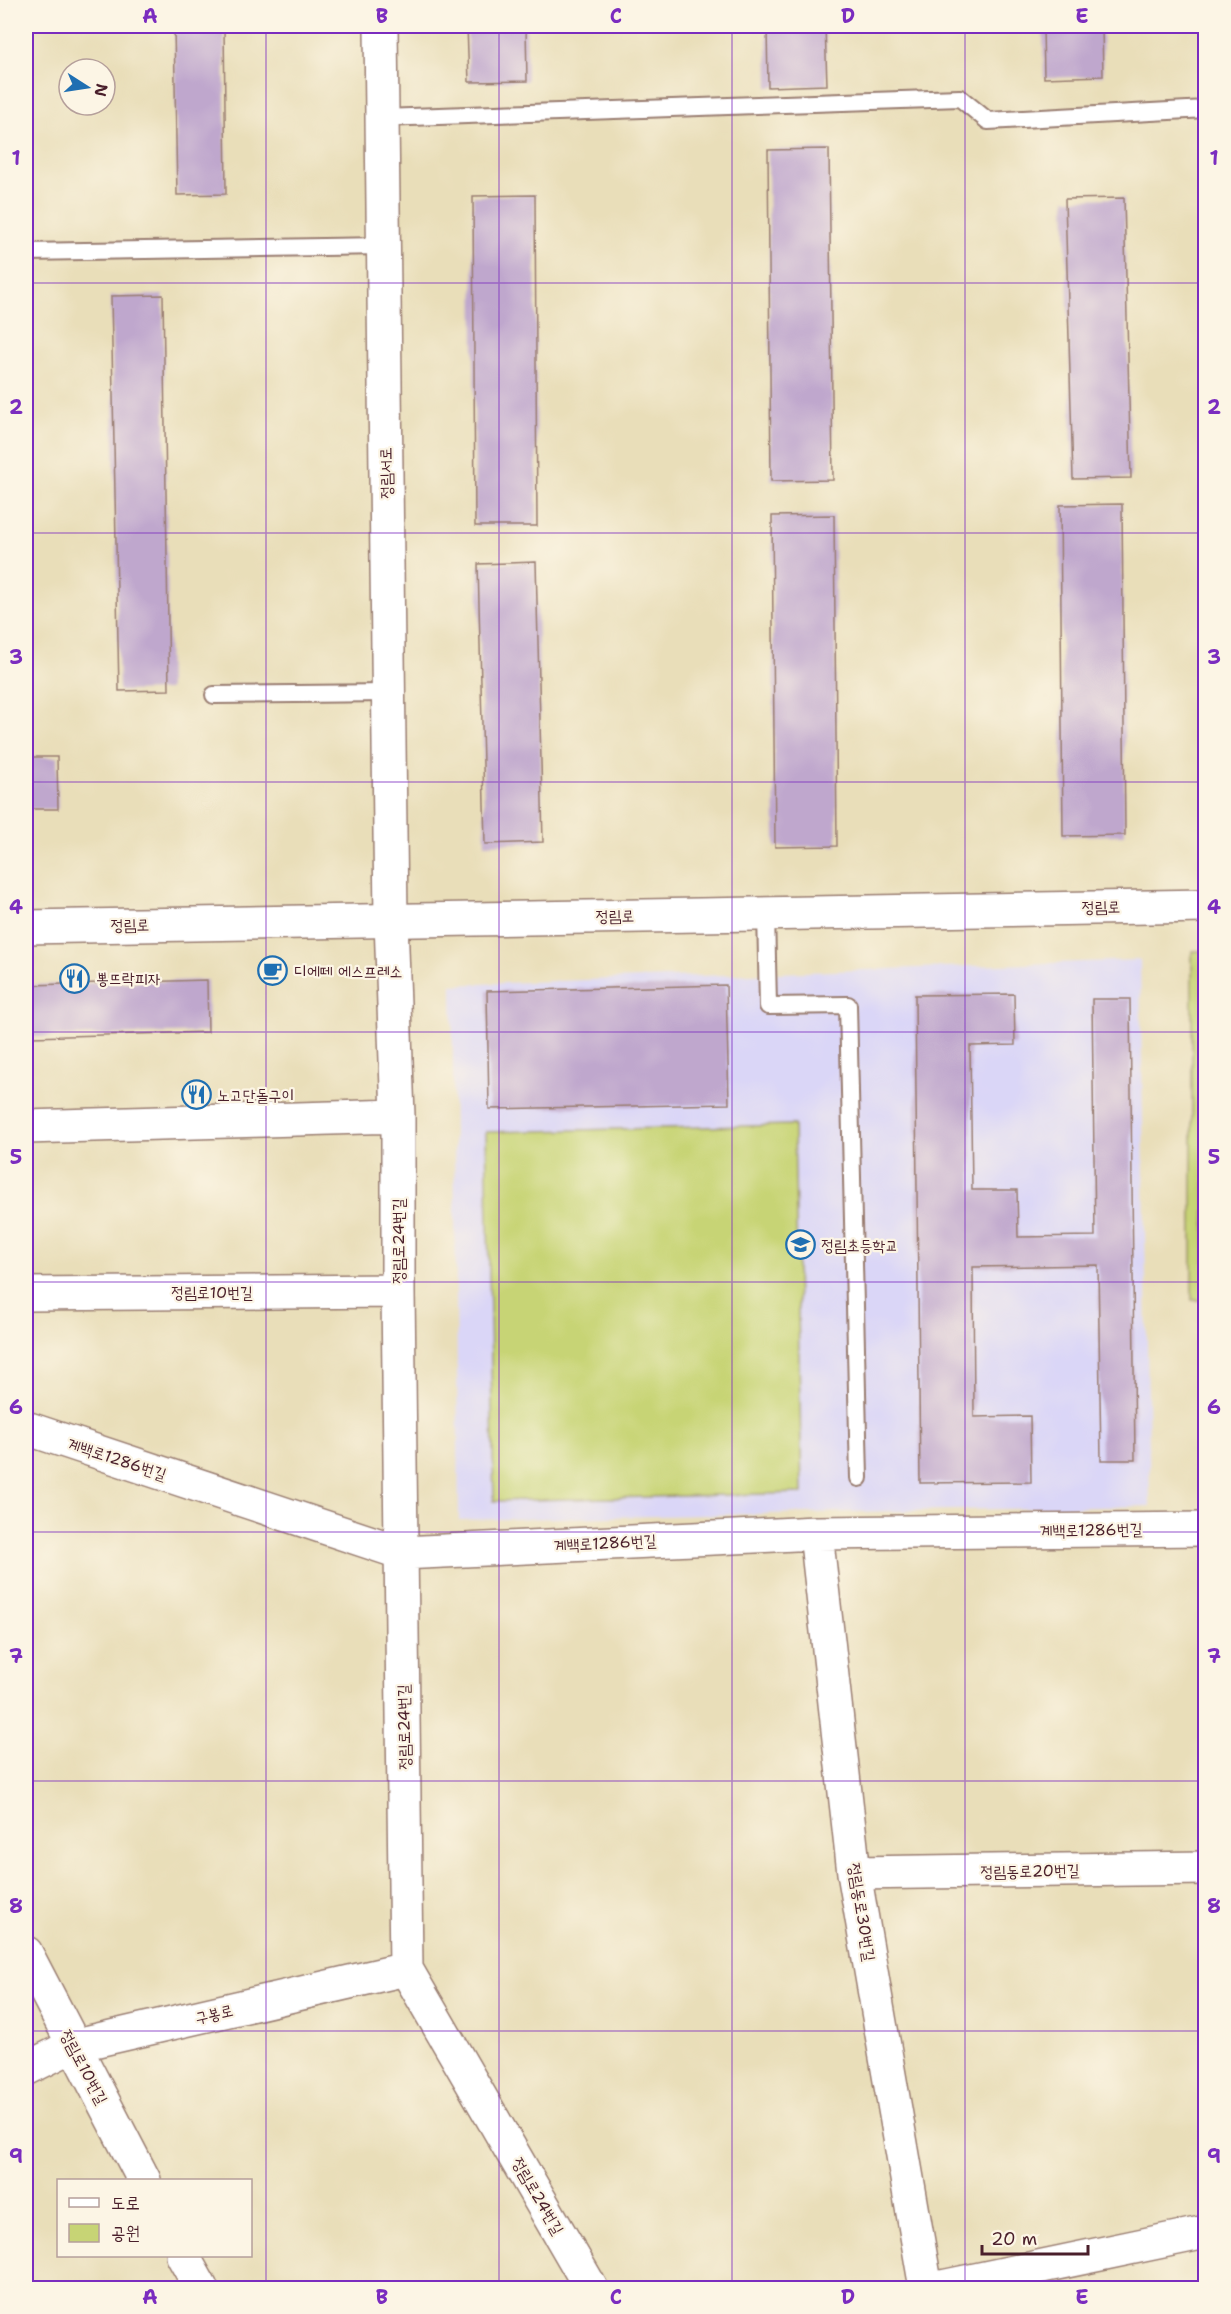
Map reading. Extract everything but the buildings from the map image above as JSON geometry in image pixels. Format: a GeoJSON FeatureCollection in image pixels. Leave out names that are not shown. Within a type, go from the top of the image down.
{"type":"FeatureCollection","features":[{"type":"Feature","properties":{"kind":"street","name":"정림서로"},"geometry":{"type":"LineString","coordinates":[[381,26],[391,921]]}},
{"type":"Feature","properties":{"kind":"street","name":"정림로"},"geometry":{"type":"LineString","coordinates":[[26,927],[766,912],[1206,906]]}},
{"type":"Feature","properties":{"kind":"street","name":"정림로24번길"},"geometry":{"type":"LineString","coordinates":[[391,921],[398,1116],[406,1970],[591,2289]]}},
{"type":"Feature","properties":{"kind":"street"},"geometry":{"type":"LineString","coordinates":[[26,1127],[398,1116]]}},
{"type":"Feature","properties":{"kind":"street","name":"정림로10번길"},"geometry":{"type":"LineString","coordinates":[[26,1294],[398,1291]]}},
{"type":"Feature","properties":{"kind":"street","name":"계백로1286번길"},"geometry":{"type":"LineString","coordinates":[[26,1428],[402,1553],[816,1533],[1206,1529]]}},
{"type":"Feature","properties":{"kind":"street","name":"정림동로30번길"},"geometry":{"type":"LineString","coordinates":[[816,1533],[854,1873],[926,2289]]}},
{"type":"Feature","properties":{"kind":"street","name":"정림동로20번길"},"geometry":{"type":"LineString","coordinates":[[854,1873],[1206,1868]]}},
{"type":"Feature","properties":{"kind":"street","name":"정림로10번길"},"geometry":{"type":"LineString","coordinates":[[26,1953],[72,2046],[143,2179]]}},
{"type":"Feature","properties":{"kind":"street","name":"구봉로"},"geometry":{"type":"LineString","coordinates":[[26,2069],[72,2046],[406,1970]]}},
{"type":"Feature","properties":{"kind":"street"},"geometry":{"type":"LineString","coordinates":[[937,2289],[1206,2232]]}},
{"type":"Feature","properties":{"kind":"street"},"geometry":{"type":"LineString","coordinates":[[184,2257],[201,2289]]}},
{"type":"Feature","properties":{"kind":"lane"},"geometry":{"type":"LineString","coordinates":[[382,118],[960,98],[988,121],[1206,109]]}},
{"type":"Feature","properties":{"kind":"lane"},"geometry":{"type":"LineString","coordinates":[[26,252],[384,246]]}},
{"type":"Feature","properties":{"kind":"lane"},"geometry":{"type":"LineString","coordinates":[[214,695],[389,693]]}},
{"type":"Feature","properties":{"kind":"lane"},"geometry":{"type":"LineString","coordinates":[[766,912],[768,1006],[848,1005],[860,1478]]}},
{"type":"Feature","properties":{"kind":"shaded area","name":"정림초등학교"},"geometry":{"type":"Polygon","coordinates":[[[1140,960],[1150,1506],[459,1520],[452,985],[1140,960]]]}},
{"type":"Feature","properties":{"kind":"green space"},"geometry":{"type":"Polygon","coordinates":[[[1192,951],[1206,951],[1205,1300],[1192,1300],[1192,951]]]}},
{"type":"Feature","properties":{"kind":"green space"},"geometry":{"type":"Polygon","coordinates":[[[794,1125],[802,1493],[494,1501],[486,1132],[794,1125]]]}},
{"type":"Feature","properties":{"kind":"place","name":"디에떼 에스프레소"},"geometry":{"type":"Point","coordinates":[273,971]}},
{"type":"Feature","properties":{"kind":"place","name":"뽕뜨락피자"},"geometry":{"type":"Point","coordinates":[75,978]}},
{"type":"Feature","properties":{"kind":"place","name":"노고단돌구이"},"geometry":{"type":"Point","coordinates":[196,1095]}},
{"type":"Feature","properties":{"kind":"place","name":"정림초등학교"},"geometry":{"type":"Point","coordinates":[800,1245]}}]}
